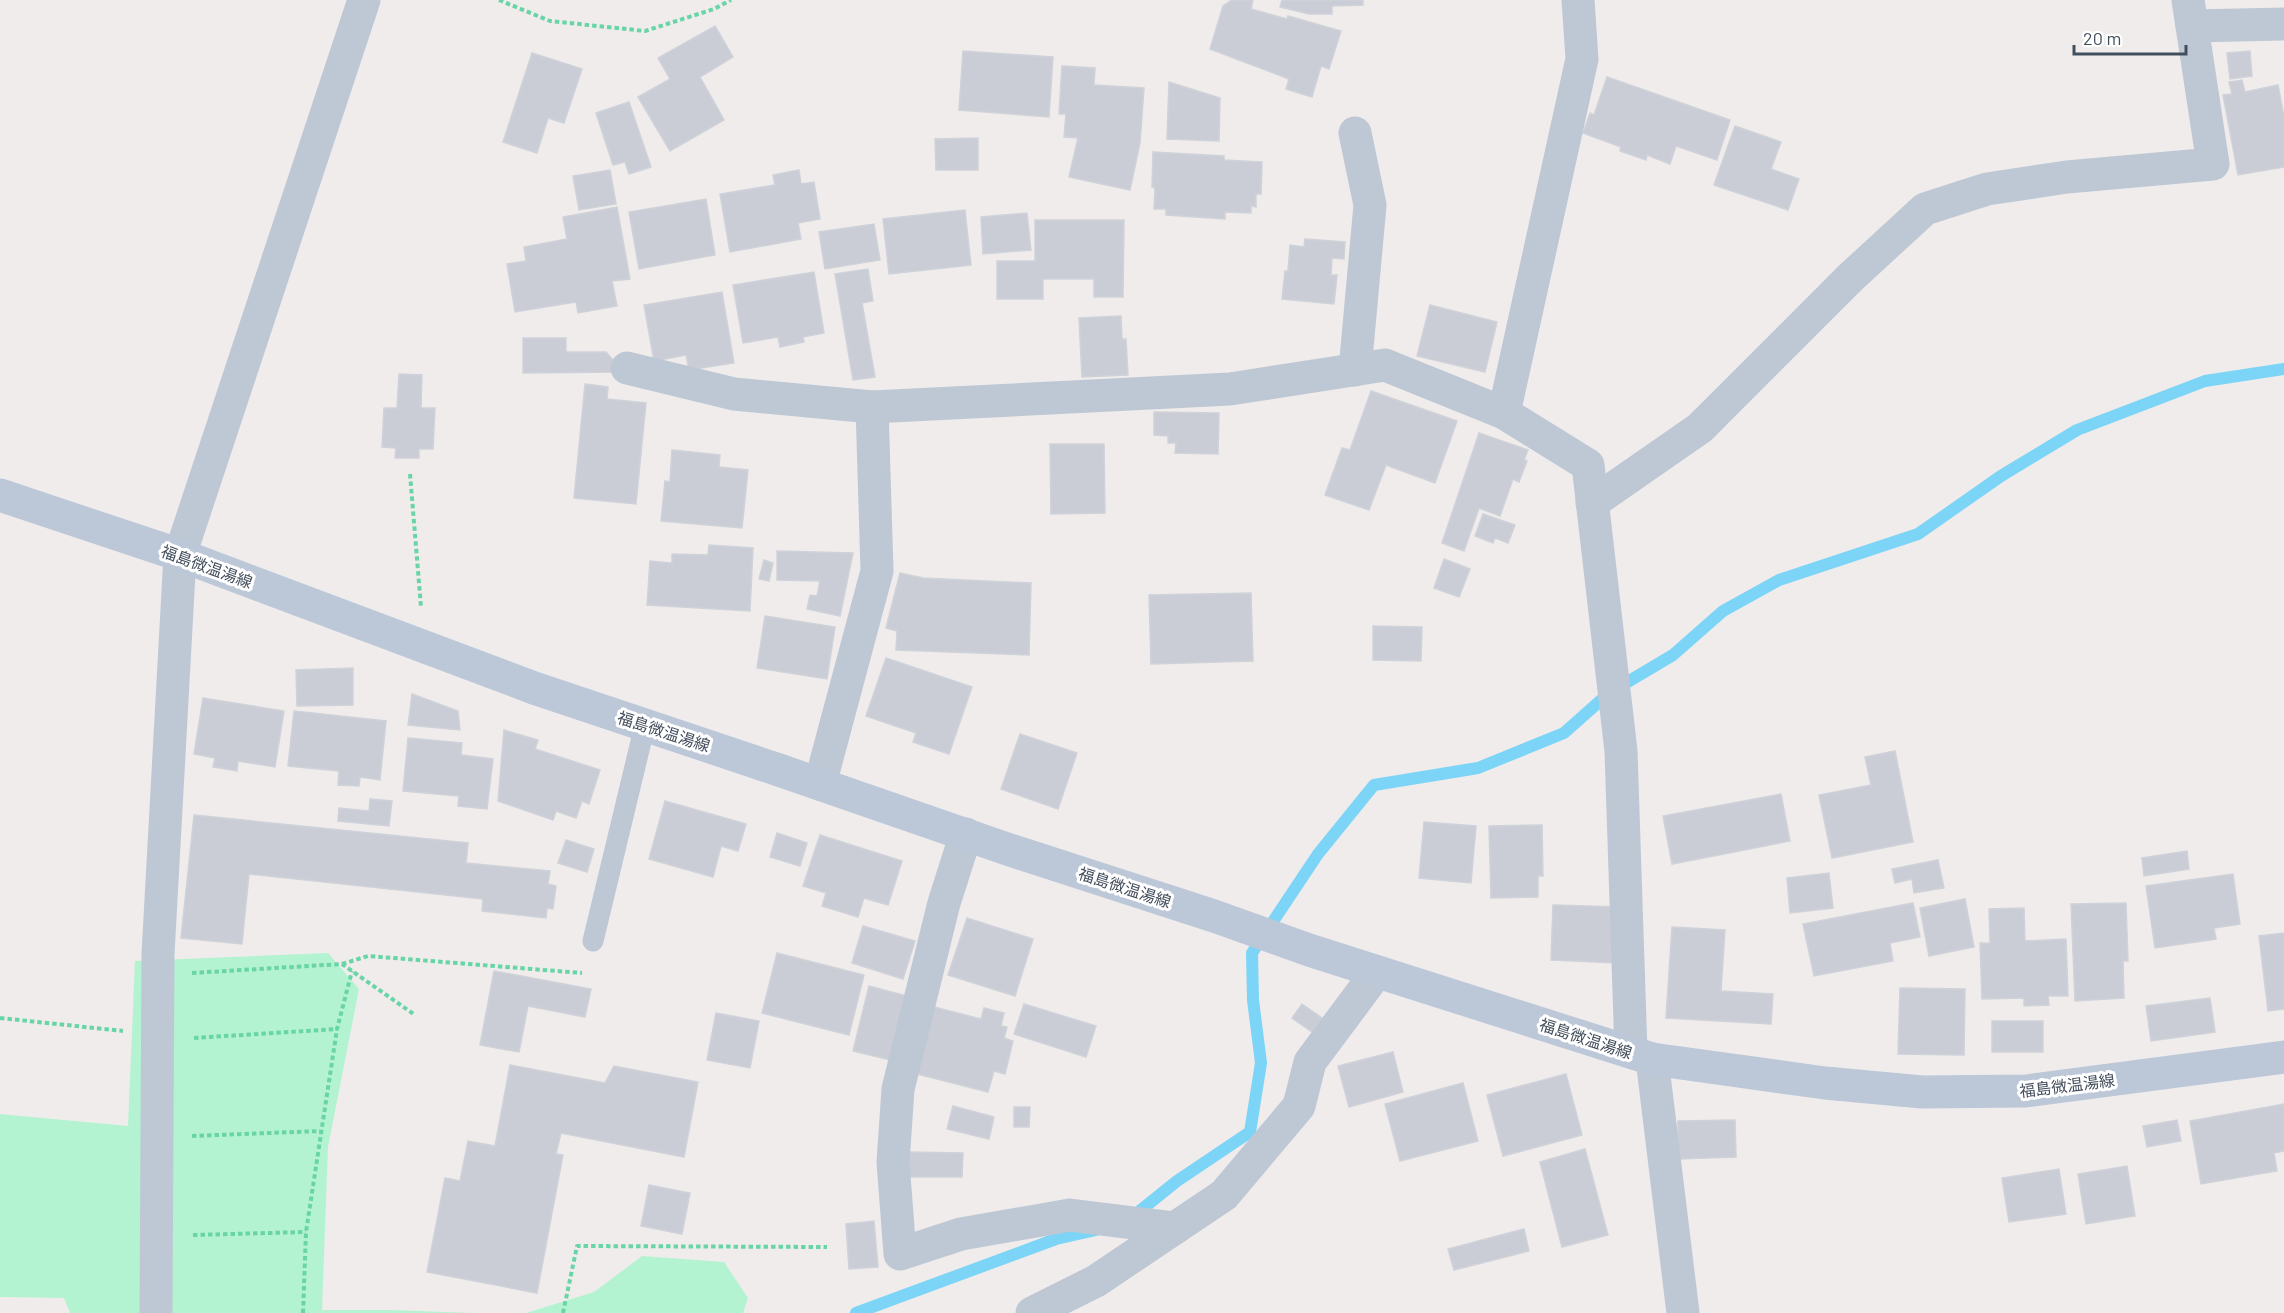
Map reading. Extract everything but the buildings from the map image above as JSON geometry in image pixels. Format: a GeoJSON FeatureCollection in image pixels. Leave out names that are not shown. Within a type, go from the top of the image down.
{"type":"FeatureCollection","features":[{"type":"Feature","properties":{"kind":"main road","name":"福島微温湯線"},"geometry":{"type":"LineString","coordinates":[[0,495],[180,555],[534,688],[1309,950],[1641,1056],[1825,1083],[1922,1092],[2026,1091],[2284,1057]]}},
{"type":"Feature","properties":{"kind":"street"},"geometry":{"type":"LineString","coordinates":[[156,1313],[158,976],[180,555],[364,0]]}},
{"type":"Feature","properties":{"kind":"street"},"geometry":{"type":"LineString","coordinates":[[1504,413],[1582,59],[1578,0]]}},
{"type":"Feature","properties":{"kind":"street"},"geometry":{"type":"LineString","coordinates":[[1592,503],[1700,428],[1851,277],[1925,209],[1987,189],[2067,177],[2213,164],[2190,13],[2284,24]]}},
{"type":"Feature","properties":{"kind":"street"},"geometry":{"type":"LineString","coordinates":[[1356,133],[1370,206],[1356,370]]}},
{"type":"Feature","properties":{"kind":"street"},"geometry":{"type":"LineString","coordinates":[[627,368],[734,394],[872,407],[1230,389],[1385,365],[1504,413],[1588,465],[1621,751],[1641,1056],[1683,1313]]}},
{"type":"Feature","properties":{"kind":"street"},"geometry":{"type":"LineString","coordinates":[[820,784],[877,572],[872,407]]}},
{"type":"Feature","properties":{"kind":"street"},"geometry":{"type":"LineString","coordinates":[[966,834],[944,903],[898,1089],[893,1162],[900,1254],[961,1234],[1070,1215],[1175,1228]]}},
{"type":"Feature","properties":{"kind":"street"},"geometry":{"type":"LineString","coordinates":[[1032,1313],[1096,1281],[1224,1195],[1299,1106],[1310,1062],[1377,972]]}},
{"type":"Feature","properties":{"kind":"lane"},"geometry":{"type":"LineString","coordinates":[[593,941],[645,724]]}},
{"type":"Feature","properties":{"kind":"path"},"geometry":{"type":"LineString","coordinates":[[500,0],[550,21],[645,31],[714,9],[731,0]]}},
{"type":"Feature","properties":{"kind":"path"},"geometry":{"type":"LineString","coordinates":[[410,474],[425,646]]}},
{"type":"Feature","properties":{"kind":"path"},"geometry":{"type":"LineString","coordinates":[[158,976],[342,964],[368,956],[582,973]]}},
{"type":"Feature","properties":{"kind":"path"},"geometry":{"type":"LineString","coordinates":[[342,964],[415,1015]]}},
{"type":"Feature","properties":{"kind":"path"},"geometry":{"type":"LineString","coordinates":[[303,1313],[306,1232],[320,1131],[337,1029],[352,971]]}},
{"type":"Feature","properties":{"kind":"path"},"geometry":{"type":"LineString","coordinates":[[0,1018],[157,1037],[337,1029]]}},
{"type":"Feature","properties":{"kind":"path"},"geometry":{"type":"LineString","coordinates":[[157,1137],[320,1131]]}},
{"type":"Feature","properties":{"kind":"path"},"geometry":{"type":"LineString","coordinates":[[157,1236],[306,1232]]}},
{"type":"Feature","properties":{"kind":"path"},"geometry":{"type":"LineString","coordinates":[[563,1313],[577,1245],[827,1247]]}},
{"type":"Feature","properties":{"kind":"green space"},"geometry":{"type":"Polygon","coordinates":[[[328,953],[359,989],[328,1147],[322,1310],[472,1313],[70,1313],[64,1298],[0,1297],[0,1114],[128,1126],[135,961],[328,953]]]}},
{"type":"Feature","properties":{"kind":"green space"},"geometry":{"type":"Polygon","coordinates":[[[642,1256],[724,1262],[748,1298],[743,1313],[526,1313],[594,1292],[642,1256]]]}},
{"type":"Feature","properties":{"kind":"waterway"},"geometry":{"type":"LineString","coordinates":[[1131,1218],[1177,1181],[1250,1132],[1261,1063],[1253,1000],[1252,953],[1318,854],[1374,785],[1478,768],[1564,733],[1609,693],[1673,655],[1723,611],[1779,580],[1918,534],[2001,476],[2077,430],[2205,381],[2284,369]]}},
{"type":"Feature","properties":{"kind":"waterway"},"geometry":{"type":"LineString","coordinates":[[856,1313],[1056,1239],[1096,1230]]}}]}
